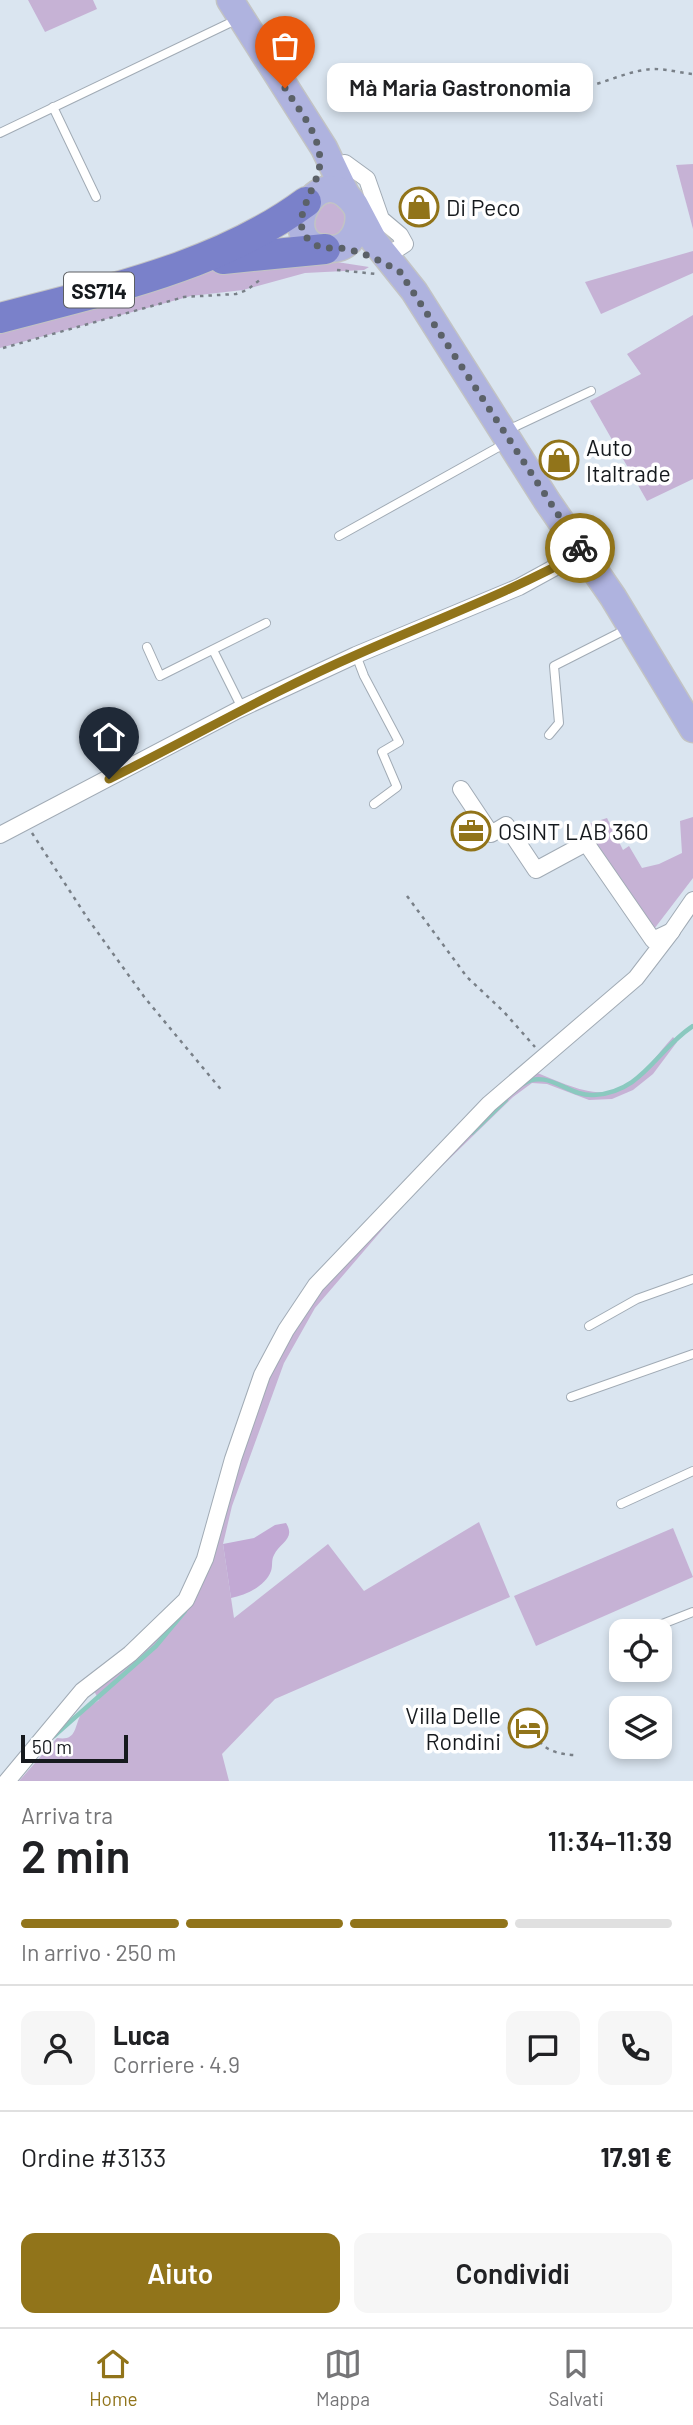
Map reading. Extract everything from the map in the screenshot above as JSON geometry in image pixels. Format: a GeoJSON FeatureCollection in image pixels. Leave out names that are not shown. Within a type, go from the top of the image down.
{"type":"FeatureCollection","features":[{"type":"Feature","properties":{"kind":"highway","name":"SS714"},"geometry":{"type":"LineString","coordinates":[[0,318],[198,261],[269,228],[308,200]]}},
{"type":"Feature","properties":{"kind":"highway","name":"SS714"},"geometry":{"type":"LineString","coordinates":[[198,261],[332,255]]}},
{"type":"Feature","properties":{"kind":"main road"},"geometry":{"type":"LineString","coordinates":[[235,5],[324,148],[374,241],[396,259],[693,729]]}},
{"type":"Feature","properties":{"kind":"main road"},"geometry":{"type":"LineString","coordinates":[[316,138],[320,162],[301,218],[304,234],[332,255],[396,259]]}},
{"type":"Feature","properties":{"kind":"main road"},"geometry":{"type":"LineString","coordinates":[[308,200],[331,191],[352,203],[358,229],[346,244],[332,255]]}},
{"type":"Feature","properties":{"kind":"street"},"geometry":{"type":"LineString","coordinates":[[345,163],[367,179],[381,219],[400,235],[396,259]]}},
{"type":"Feature","properties":{"kind":"street"},"geometry":{"type":"LineString","coordinates":[[0,835],[242,708],[356,654],[519,587],[583,552]]}},
{"type":"Feature","properties":{"kind":"street"},"geometry":{"type":"LineString","coordinates":[[461,789],[491,834],[506,825],[536,870],[586,843],[653,940],[671,931]]}},
{"type":"Feature","properties":{"kind":"street"},"geometry":{"type":"LineString","coordinates":[[7,1781],[82,1691],[130,1654],[186,1600],[205,1559],[233,1459],[262,1375],[286,1330],[316,1285],[489,1104],[636,978],[693,900]]}},
{"type":"Feature","properties":{"kind":"lane"},"geometry":{"type":"LineString","coordinates":[[0,133],[53,107],[235,5]]}},
{"type":"Feature","properties":{"kind":"lane"},"geometry":{"type":"LineString","coordinates":[[53,107],[96,197]]}},
{"type":"Feature","properties":{"kind":"lane"},"geometry":{"type":"LineString","coordinates":[[339,536],[507,436],[591,391]]}},
{"type":"Feature","properties":{"kind":"lane"},"geometry":{"type":"LineString","coordinates":[[147,646],[160,676],[266,623]]}},
{"type":"Feature","properties":{"kind":"lane"},"geometry":{"type":"LineString","coordinates":[[549,735],[559,723],[554,666],[631,627]]}},
{"type":"Feature","properties":{"kind":"lane"},"geometry":{"type":"LineString","coordinates":[[214,650],[242,708]]}},
{"type":"Feature","properties":{"kind":"lane"},"geometry":{"type":"LineString","coordinates":[[356,654],[363,677],[399,742],[382,751],[397,787],[374,804]]}},
{"type":"Feature","properties":{"kind":"lane"},"geometry":{"type":"LineString","coordinates":[[589,1326],[637,1299],[693,1279]]}},
{"type":"Feature","properties":{"kind":"lane"},"geometry":{"type":"LineString","coordinates":[[571,1397],[693,1354]]}},
{"type":"Feature","properties":{"kind":"lane"},"geometry":{"type":"LineString","coordinates":[[621,1504],[693,1471]]}},
{"type":"Feature","properties":{"kind":"lane"},"geometry":{"type":"LineString","coordinates":[[672,1620],[693,1612]]}},
{"type":"Feature","properties":{"kind":"path"},"geometry":{"type":"LineString","coordinates":[[533,77],[544,87],[568,91],[654,69],[693,74]]}},
{"type":"Feature","properties":{"kind":"path"},"geometry":{"type":"LineString","coordinates":[[332,255],[378,274],[396,259]]}},
{"type":"Feature","properties":{"kind":"path"},"geometry":{"type":"LineString","coordinates":[[3,348],[184,297],[236,294],[247,290],[265,274]]}},
{"type":"Feature","properties":{"kind":"path"},"geometry":{"type":"LineString","coordinates":[[26,820],[36,841],[112,953],[223,1092]]}},
{"type":"Feature","properties":{"kind":"path"},"geometry":{"type":"LineString","coordinates":[[407,896],[421,911],[430,929],[467,977],[545,1056]]}},
{"type":"Feature","properties":{"kind":"path"},"geometry":{"type":"LineString","coordinates":[[528,1719],[535,1739],[542,1746],[555,1753],[575,1755]]}},
{"type":"Feature","properties":{"kind":"shaded area"},"geometry":{"type":"Polygon","coordinates":[[[28,0],[93,0],[97,9],[45,32],[28,0]]]}},
{"type":"Feature","properties":{"kind":"shaded area"},"geometry":{"type":"Polygon","coordinates":[[[693,164],[693,229],[676,165],[693,164]]]}},
{"type":"Feature","properties":{"kind":"shaded area"},"geometry":{"type":"Polygon","coordinates":[[[336,201],[350,219],[336,239],[314,231],[314,208],[336,201]]]}},
{"type":"Feature","properties":{"kind":"shaded area"},"geometry":{"type":"Polygon","coordinates":[[[693,251],[693,273],[601,314],[585,282],[693,251]]]}},
{"type":"Feature","properties":{"kind":"shaded area"},"geometry":{"type":"Polygon","coordinates":[[[324,260],[369,267],[364,270],[305,273],[243,290],[191,296],[0,348],[0,328],[185,275],[233,265],[324,260]]]}},
{"type":"Feature","properties":{"kind":"shaded area"},"geometry":{"type":"Polygon","coordinates":[[[693,315],[693,479],[647,501],[590,401],[641,374],[627,354],[693,315]]]}},
{"type":"Feature","properties":{"kind":"shaded area"},"geometry":{"type":"Polygon","coordinates":[[[693,817],[693,878],[651,933],[582,826],[607,818],[623,850],[629,846],[642,868],[659,864],[682,853],[680,821],[693,817]]]}},
{"type":"Feature","properties":{"kind":"shaded area"},"geometry":{"type":"Polygon","coordinates":[[[673,1037],[677,1042],[653,1074],[633,1090],[612,1099],[589,1100],[547,1084],[532,1083],[513,1097],[412,1195],[315,1308],[284,1363],[232,1506],[223,1544],[234,1618],[328,1544],[364,1591],[479,1522],[510,1597],[275,1699],[222,1754],[229,1781],[19,1781],[57,1738],[71,1736],[81,1714],[99,1700],[93,1689],[185,1602],[272,1363],[310,1299],[370,1233],[532,1071],[582,1090],[608,1092],[621,1089],[648,1066],[673,1037]]]}},
{"type":"Feature","properties":{"kind":"shaded area"},"geometry":{"type":"Polygon","coordinates":[[[286,1523],[289,1528],[288,1537],[274,1555],[268,1577],[254,1589],[231,1598],[223,1544],[254,1538],[275,1525],[286,1523]]]}},
{"type":"Feature","properties":{"kind":"shaded area"},"geometry":{"type":"Polygon","coordinates":[[[673,1528],[693,1577],[536,1646],[514,1596],[673,1528]]]}},
{"type":"Feature","properties":{"kind":"waterway"},"geometry":{"type":"LineString","coordinates":[[523,1084],[541,1079],[585,1094],[611,1092],[637,1078],[693,1026]]}},
{"type":"Feature","properties":{"kind":"waterway"},"geometry":{"type":"LineString","coordinates":[[472,1133],[506,1100]]}},
{"type":"Feature","properties":{"kind":"waterway"},"geometry":{"type":"LineString","coordinates":[[54,1736],[156,1646],[185,1611]]}},
{"type":"Feature","properties":{"kind":"way so far"},"geometry":{"type":"LineString","coordinates":[[285,88],[316,138],[319,150],[319,171],[310,198],[302,210],[304,234],[317,246],[338,248],[377,259],[400,272],[580,548]]}},
{"type":"Feature","properties":{"kind":"place","name":"Mà Maria Gastronomia"},"geometry":{"type":"Point","coordinates":[285,88]}},
{"type":"Feature","properties":{"kind":"place","name":"Di Peco"},"geometry":{"type":"Point","coordinates":[419,207]}},
{"type":"Feature","properties":{"kind":"place","name":"Auto Italtrade"},"geometry":{"type":"Point","coordinates":[559,460]}},
{"type":"Feature","properties":{"kind":"place","name":"OSINT LAB 360"},"geometry":{"type":"Point","coordinates":[471,831]}},
{"type":"Feature","properties":{"kind":"place","name":"Villa Delle Rondini"},"geometry":{"type":"Point","coordinates":[528,1728]}},
{"type":"Feature","properties":{"kind":"route"},"geometry":{"type":"LineString","coordinates":[[109,779],[238,710],[356,654],[524,584],[583,552],[580,548]]}}]}
